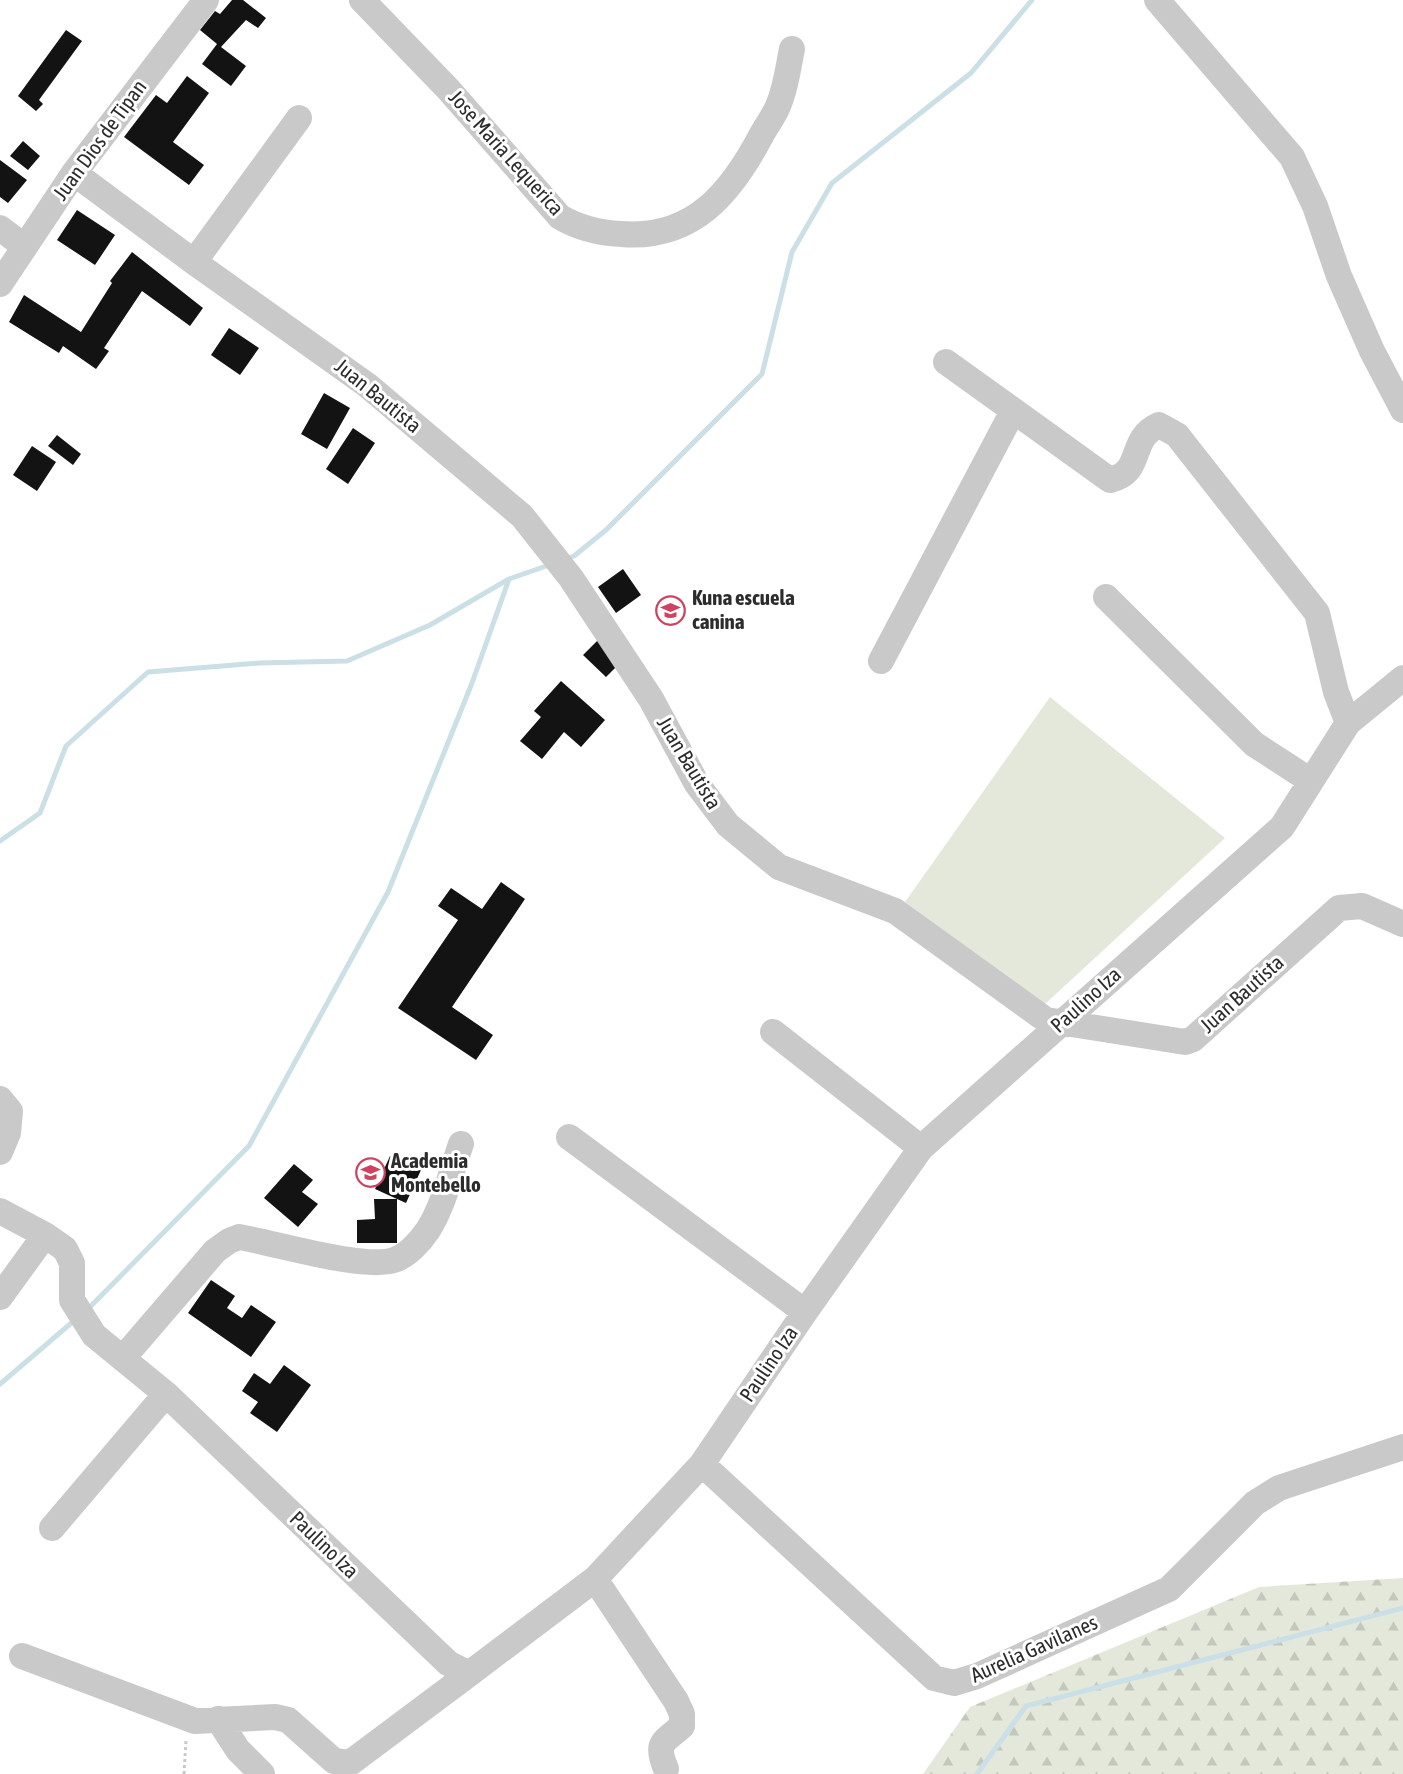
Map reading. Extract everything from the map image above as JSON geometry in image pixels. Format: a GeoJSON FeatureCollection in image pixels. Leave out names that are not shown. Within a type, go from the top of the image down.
{"type":"FeatureCollection","features":[{"type":"Feature","properties":{"kind":"street","name":"Juan Dios de Tipan"},"geometry":{"type":"LineString","coordinates":[[2,279],[74,173],[206,0]]}},
{"type":"Feature","properties":{"kind":"street","name":"Jose Maria Lequerica"},"geometry":{"type":"LineString","coordinates":[[362,0],[448,89],[560,217],[580,227],[609,233],[638,236],[663,233],[693,221],[724,193],[750,157],[778,107],[792,49]]}},
{"type":"Feature","properties":{"kind":"street"},"geometry":{"type":"LineString","coordinates":[[1157,0],[1292,158],[1315,206],[1343,287],[1372,351],[1403,410]]}},
{"type":"Feature","properties":{"kind":"street"},"geometry":{"type":"LineString","coordinates":[[194,262],[299,118]]}},
{"type":"Feature","properties":{"kind":"street","name":"Juan Bautista"},"geometry":{"type":"LineString","coordinates":[[74,173],[367,385],[522,516],[571,578],[651,699],[697,784],[728,825],[779,867],[895,911],[1046,1020],[1059,1024],[1113,1029],[1185,1042],[1193,1039],[1339,908],[1362,906],[1403,924]]}},
{"type":"Feature","properties":{"kind":"street"},"geometry":{"type":"LineString","coordinates":[[0,228],[25,247]]}},
{"type":"Feature","properties":{"kind":"street"},"geometry":{"type":"LineString","coordinates":[[946,362],[1110,480],[1123,477],[1129,470],[1142,437],[1148,430],[1159,425],[1177,435],[1317,613],[1336,692],[1348,723]]}},
{"type":"Feature","properties":{"kind":"street"},"geometry":{"type":"LineString","coordinates":[[881,661],[1013,411]]}},
{"type":"Feature","properties":{"kind":"street"},"geometry":{"type":"LineString","coordinates":[[1106,597],[1254,744],[1311,782]]}},
{"type":"Feature","properties":{"kind":"street","name":"Paulino Iza"},"geometry":{"type":"LineString","coordinates":[[45,1235],[64,1249],[72,1263],[72,1300],[94,1335],[166,1394],[448,1663],[469,1674],[595,1579],[702,1464],[805,1312],[921,1148],[1282,827],[1348,723],[1403,678]]}},
{"type":"Feature","properties":{"kind":"street"},"geometry":{"type":"LineString","coordinates":[[773,1032],[921,1148]]}},
{"type":"Feature","properties":{"kind":"street"},"geometry":{"type":"LineString","coordinates":[[0,1099],[10,1111],[8,1133],[0,1152]]}},
{"type":"Feature","properties":{"kind":"street"},"geometry":{"type":"LineString","coordinates":[[569,1137],[805,1312]]}},
{"type":"Feature","properties":{"kind":"street"},"geometry":{"type":"LineString","coordinates":[[123,1358],[215,1251],[229,1240],[239,1237],[370,1263],[396,1259],[411,1250],[427,1232],[436,1215],[461,1144]]}},
{"type":"Feature","properties":{"kind":"street"},"geometry":{"type":"LineString","coordinates":[[0,1211],[45,1235],[0,1297]]}},
{"type":"Feature","properties":{"kind":"street"},"geometry":{"type":"LineString","coordinates":[[52,1528],[166,1394]]}},
{"type":"Feature","properties":{"kind":"street","name":"Aurelia Gavilanes"},"geometry":{"type":"LineString","coordinates":[[702,1464],[934,1678],[954,1683],[977,1676],[1169,1589],[1255,1503],[1279,1488],[1401,1448]]}},
{"type":"Feature","properties":{"kind":"street"},"geometry":{"type":"LineString","coordinates":[[595,1579],[676,1701],[682,1714],[682,1726],[662,1743],[660,1749],[666,1769]]}},
{"type":"Feature","properties":{"kind":"street"},"geometry":{"type":"LineString","coordinates":[[22,1656],[207,1720],[275,1717],[288,1720],[331,1767],[350,1763],[469,1674]]}},
{"type":"Feature","properties":{"kind":"street"},"geometry":{"type":"LineString","coordinates":[[207,1720],[262,1774]]}},
{"type":"Feature","properties":{"kind":"path"},"geometry":{"type":"LineString","coordinates":[[184,1774],[187,1735],[207,1720]]}},
{"type":"Feature","properties":{"kind":"green space"},"geometry":{"type":"Polygon","coordinates":[[[1050,697],[1225,838],[1044,1005],[905,902],[1050,697]]]}},
{"type":"Feature","properties":{"kind":"green space"},"geometry":{"type":"Polygon","coordinates":[[[1403,1578],[1403,1774],[923,1774],[970,1707],[1259,1587],[1403,1578]]]}},
{"type":"Feature","properties":{"kind":"building"},"geometry":{"type":"Polygon","coordinates":[[[232,0],[243,0],[266,18],[258,28],[246,20],[221,47],[246,66],[231,86],[202,64],[217,44],[200,30],[215,11],[220,14],[232,0]]]}},
{"type":"Feature","properties":{"kind":"building"},"geometry":{"type":"Polygon","coordinates":[[[66,30],[82,41],[39,100],[43,104],[36,111],[18,96],[66,30]]]}},
{"type":"Feature","properties":{"kind":"building"},"geometry":{"type":"Polygon","coordinates":[[[187,76],[209,93],[173,142],[204,165],[189,185],[124,137],[156,95],[167,103],[187,76]]]}},
{"type":"Feature","properties":{"kind":"building"},"geometry":{"type":"Polygon","coordinates":[[[23,141],[40,156],[28,170],[10,156],[23,141]]]}},
{"type":"Feature","properties":{"kind":"building"},"geometry":{"type":"Polygon","coordinates":[[[0,160],[27,180],[8,203],[0,197],[0,160]]]}},
{"type":"Feature","properties":{"kind":"building"},"geometry":{"type":"Polygon","coordinates":[[[77,210],[115,235],[95,265],[57,240],[77,210]]]}},
{"type":"Feature","properties":{"kind":"building"},"geometry":{"type":"Polygon","coordinates":[[[132,252],[203,308],[190,326],[142,291],[104,348],[109,351],[96,369],[63,346],[59,353],[9,322],[24,295],[81,332],[112,283],[110,281],[132,252]]]}},
{"type":"Feature","properties":{"kind":"building"},"geometry":{"type":"Polygon","coordinates":[[[229,328],[259,348],[240,375],[211,355],[229,328]]]}},
{"type":"Feature","properties":{"kind":"building"},"geometry":{"type":"Polygon","coordinates":[[[324,393],[350,408],[327,449],[301,434],[324,393]]]}},
{"type":"Feature","properties":{"kind":"building"},"geometry":{"type":"Polygon","coordinates":[[[353,428],[375,443],[348,484],[326,469],[353,428]]]}},
{"type":"Feature","properties":{"kind":"building"},"geometry":{"type":"Polygon","coordinates":[[[57,435],[81,454],[73,465],[48,446],[57,435]]]}},
{"type":"Feature","properties":{"kind":"building"},"geometry":{"type":"Polygon","coordinates":[[[32,446],[56,462],[37,491],[13,475],[32,446]]]}},
{"type":"Feature","properties":{"kind":"building"},"geometry":{"type":"Polygon","coordinates":[[[623,569],[641,595],[616,613],[598,587],[623,569]]]}},
{"type":"Feature","properties":{"kind":"building"},"geometry":{"type":"Polygon","coordinates":[[[598,640],[621,662],[606,677],[583,655],[598,640]]]}},
{"type":"Feature","properties":{"kind":"building"},"geometry":{"type":"Polygon","coordinates":[[[561,681],[605,720],[581,747],[564,732],[542,759],[520,741],[541,717],[534,711],[561,681]]]}},
{"type":"Feature","properties":{"kind":"building"},"geometry":{"type":"Polygon","coordinates":[[[501,882],[525,899],[452,1007],[493,1035],[476,1060],[398,1008],[458,920],[438,906],[451,888],[482,909],[501,882]]]}},
{"type":"Feature","properties":{"kind":"building"},"geometry":{"type":"Polygon","coordinates":[[[390,1156],[421,1170],[406,1203],[375,1189],[390,1156]]]}},
{"type":"Feature","properties":{"kind":"building"},"geometry":{"type":"Polygon","coordinates":[[[294,1164],[313,1180],[302,1192],[318,1204],[298,1227],[264,1198],[294,1164]]]}},
{"type":"Feature","properties":{"kind":"building"},"geometry":{"type":"Polygon","coordinates":[[[374,1199],[397,1199],[397,1243],[357,1243],[357,1220],[375,1219],[374,1199]]]}},
{"type":"Feature","properties":{"kind":"building"},"geometry":{"type":"Polygon","coordinates":[[[211,1280],[235,1296],[227,1308],[242,1318],[251,1305],[276,1322],[251,1357],[188,1313],[211,1280]]]}},
{"type":"Feature","properties":{"kind":"building"},"geometry":{"type":"Polygon","coordinates":[[[284,1365],[311,1385],[277,1432],[250,1413],[258,1402],[242,1391],[254,1373],[270,1384],[284,1365]]]}},
{"type":"Feature","properties":{"kind":"waterway"},"geometry":{"type":"LineString","coordinates":[[566,559],[574,556],[606,530],[762,374],[792,252],[832,183],[971,73],[1032,0]]}},
{"type":"Feature","properties":{"kind":"waterway"},"geometry":{"type":"LineString","coordinates":[[86,1311],[249,1146],[388,892],[472,683],[509,579],[552,564]]}},
{"type":"Feature","properties":{"kind":"waterway"},"geometry":{"type":"LineString","coordinates":[[0,841],[40,813],[66,746],[148,672],[259,663],[347,661],[430,625],[509,579]]}},
{"type":"Feature","properties":{"kind":"waterway"},"geometry":{"type":"LineString","coordinates":[[0,1384],[76,1319]]}},
{"type":"Feature","properties":{"kind":"waterway"},"geometry":{"type":"LineString","coordinates":[[977,1774],[1026,1706],[1403,1608]]}},
{"type":"Feature","properties":{"kind":"place","name":"Kuna escuela canina"},"geometry":{"type":"Point","coordinates":[671,610]}},
{"type":"Feature","properties":{"kind":"place","name":"Academia Montebello"},"geometry":{"type":"Point","coordinates":[370,1173]}}]}
